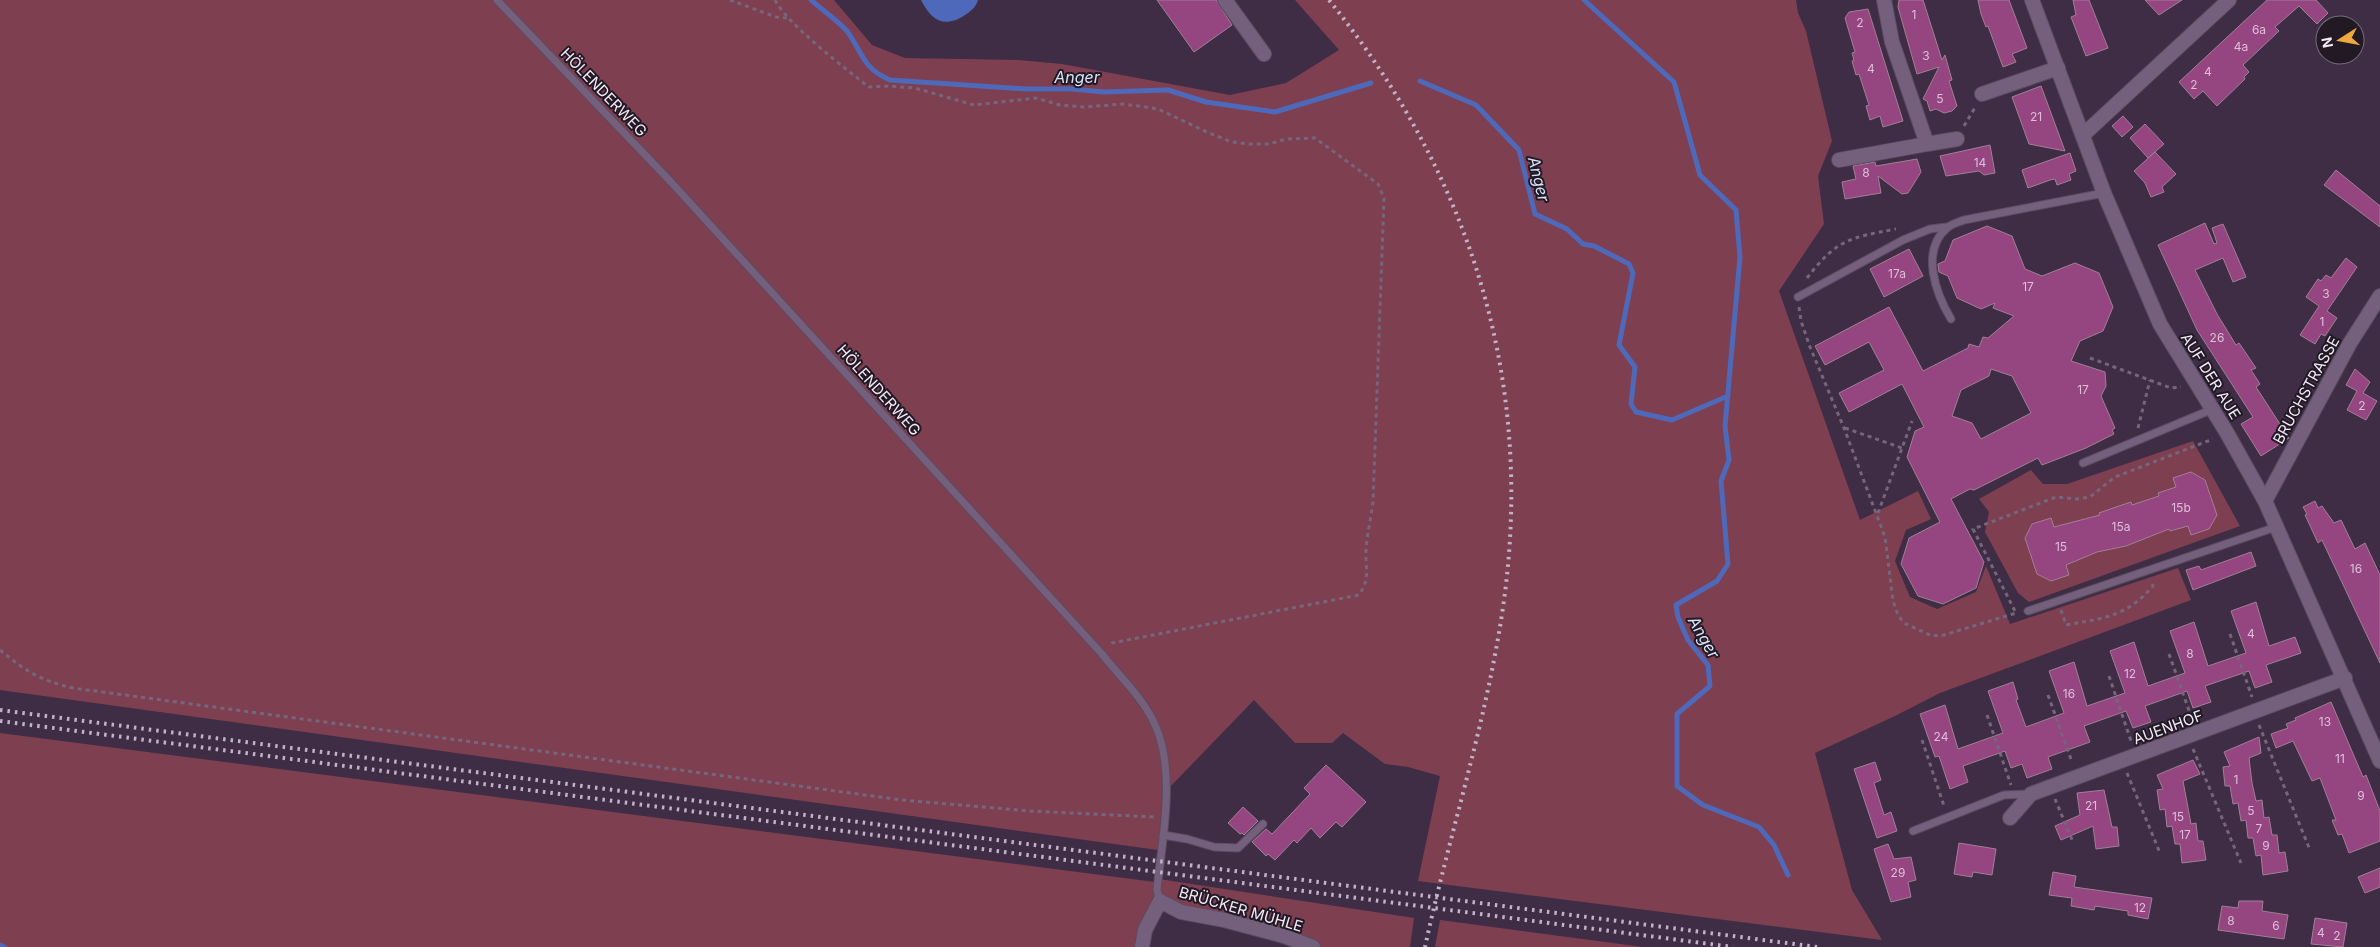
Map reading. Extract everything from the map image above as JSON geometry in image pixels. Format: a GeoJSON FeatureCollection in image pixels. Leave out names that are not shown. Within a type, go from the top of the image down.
{"type":"FeatureCollection","features":[{"type":"Feature","properties":{"kind":"street"},"geometry":{"type":"LineString","coordinates":[[1225,0],[1264,54]]}},
{"type":"Feature","properties":{"kind":"street"},"geometry":{"type":"LineString","coordinates":[[1884,0],[1892,42],[1927,144]]}},
{"type":"Feature","properties":{"kind":"street","name":"AUF DER AUE"},"geometry":{"type":"LineString","coordinates":[[2032,0],[2104,192],[2160,324],[2228,433],[2265,501],[2345,678],[2380,761]]}},
{"type":"Feature","properties":{"kind":"street"},"geometry":{"type":"LineString","coordinates":[[2083,135],[2230,0]]}},
{"type":"Feature","properties":{"kind":"street"},"geometry":{"type":"LineString","coordinates":[[1982,94],[2058,68]]}},
{"type":"Feature","properties":{"kind":"street"},"geometry":{"type":"LineString","coordinates":[[1839,160],[1957,139]]}},
{"type":"Feature","properties":{"kind":"street","name":"BRUCHSTRASSE"},"geometry":{"type":"LineString","coordinates":[[2265,501],[2350,343],[2380,296]]}},
{"type":"Feature","properties":{"kind":"street","name":"AUENHOF"},"geometry":{"type":"LineString","coordinates":[[2010,818],[2031,794],[2193,736],[2345,678]]}},
{"type":"Feature","properties":{"kind":"street"},"geometry":{"type":"LineString","coordinates":[[1142,947],[1145,930],[1160,901]]}},
{"type":"Feature","properties":{"kind":"street","name":"BRÜCKER MÜHLE"},"geometry":{"type":"LineString","coordinates":[[1160,901],[1181,912],[1224,920],[1284,936],[1313,947]]}},
{"type":"Feature","properties":{"kind":"lane","name":"HÖLENDERWEG"},"geometry":{"type":"LineString","coordinates":[[497,0],[671,182],[1102,654],[1143,704],[1156,726],[1164,751],[1166,788],[1157,890],[1160,901]]}},
{"type":"Feature","properties":{"kind":"lane"},"geometry":{"type":"LineString","coordinates":[[1798,297],[1903,240],[1930,229],[1948,227],[1964,220],[2104,192]]}},
{"type":"Feature","properties":{"kind":"lane"},"geometry":{"type":"LineString","coordinates":[[1948,227],[1937,240],[1932,258],[1934,278],[1951,319]]}},
{"type":"Feature","properties":{"kind":"lane"},"geometry":{"type":"LineString","coordinates":[[2083,463],[2213,409]]}},
{"type":"Feature","properties":{"kind":"lane"},"geometry":{"type":"LineString","coordinates":[[2028,611],[2276,527]]}},
{"type":"Feature","properties":{"kind":"lane"},"geometry":{"type":"LineString","coordinates":[[1913,831],[2004,795],[2031,794]]}},
{"type":"Feature","properties":{"kind":"lane"},"geometry":{"type":"LineString","coordinates":[[1163,835],[1187,839],[1214,847],[1238,848],[1263,824]]}},
{"type":"Feature","properties":{"kind":"path"},"geometry":{"type":"LineString","coordinates":[[730,0],[776,17],[787,18]]}},
{"type":"Feature","properties":{"kind":"path"},"geometry":{"type":"LineString","coordinates":[[775,0],[787,18],[847,71],[869,87],[915,88],[974,105],[1036,98],[1060,105],[1084,107],[1123,104],[1140,106],[1158,109],[1232,142],[1269,144],[1286,138],[1315,138],[1378,184],[1384,198],[1373,502],[1366,551],[1368,571],[1366,585],[1359,595],[1112,643],[1102,654]]}},
{"type":"Feature","properties":{"kind":"path"},"geometry":{"type":"LineString","coordinates":[[1957,139],[1982,94]]}},
{"type":"Feature","properties":{"kind":"path"},"geometry":{"type":"LineString","coordinates":[[1899,228],[1854,237],[1838,246],[1815,267],[1798,297],[1801,321],[1810,347],[1878,513],[1885,537],[1893,601],[1898,615],[1904,623],[1932,636],[1944,635],[2016,613],[1973,529],[2056,497],[2077,499],[2090,497],[2115,476],[2228,433]]}},
{"type":"Feature","properties":{"kind":"path"},"geometry":{"type":"LineString","coordinates":[[2090,358],[2171,388],[2200,387]]}},
{"type":"Feature","properties":{"kind":"path"},"geometry":{"type":"LineString","coordinates":[[2134,442],[2150,380]]}},
{"type":"Feature","properties":{"kind":"path"},"geometry":{"type":"LineString","coordinates":[[1878,513],[1912,421]]}},
{"type":"Feature","properties":{"kind":"path"},"geometry":{"type":"LineString","coordinates":[[1844,428],[1902,448]]}},
{"type":"Feature","properties":{"kind":"path"},"geometry":{"type":"LineString","coordinates":[[2057,601],[2066,625],[2114,616],[2141,600],[2153,586],[2149,569]]}},
{"type":"Feature","properties":{"kind":"path"},"geometry":{"type":"LineString","coordinates":[[2230,634],[2256,712],[2310,850]]}},
{"type":"Feature","properties":{"kind":"path"},"geometry":{"type":"LineString","coordinates":[[0,650],[30,674],[47,682],[73,688],[902,800],[1030,811],[1163,817]]}},
{"type":"Feature","properties":{"kind":"path"},"geometry":{"type":"LineString","coordinates":[[2169,654],[2193,736],[2241,863]]}},
{"type":"Feature","properties":{"kind":"path"},"geometry":{"type":"LineString","coordinates":[[2109,676],[2136,756]]}},
{"type":"Feature","properties":{"kind":"path"},"geometry":{"type":"LineString","coordinates":[[2048,695],[2078,777]]}},
{"type":"Feature","properties":{"kind":"path"},"geometry":{"type":"LineString","coordinates":[[1987,715],[2014,795]]}},
{"type":"Feature","properties":{"kind":"path"},"geometry":{"type":"LineString","coordinates":[[1922,740],[1947,817]]}},
{"type":"Feature","properties":{"kind":"path"},"geometry":{"type":"LineString","coordinates":[[2122,761],[2160,853]]}},
{"type":"Feature","properties":{"kind":"path"},"geometry":{"type":"LineString","coordinates":[[2050,787],[2073,842]]}},
{"type":"Feature","properties":{"kind":"shaded area"},"geometry":{"type":"Polygon","coordinates":[[[0,0],[834,0],[872,45],[905,58],[1018,60],[1062,64],[1230,95],[1286,83],[1339,50],[1295,0],[1796,0],[1798,13],[1806,31],[1832,141],[1818,176],[1824,224],[1779,291],[1860,520],[1918,491],[1931,519],[1906,530],[1895,561],[1910,597],[1937,609],[1976,592],[1986,566],[2010,624],[2178,568],[2191,600],[1940,693],[1815,753],[1852,890],[1882,940],[1418,881],[1440,776],[1408,767],[1385,764],[1343,733],[1332,743],[1295,743],[1254,700],[1169,788],[1158,726],[1140,704],[1154,729],[1159,743],[1163,773],[1158,850],[0,690],[0,0]]]}},
{"type":"Feature","properties":{"kind":"shaded area"},"geometry":{"type":"Polygon","coordinates":[[[2193,441],[2240,526],[2029,602],[2018,593],[1985,532],[1989,512],[1979,499],[2031,470],[2043,484],[2067,484],[2193,441]]]}},
{"type":"Feature","properties":{"kind":"shaded area"},"geometry":{"type":"Polygon","coordinates":[[[0,733],[1155,882],[1154,890],[1157,902],[1138,947],[0,947],[0,733]]]}},
{"type":"Feature","properties":{"kind":"shaded area"},"geometry":{"type":"Polygon","coordinates":[[[1159,879],[1414,918],[1410,947],[1316,947],[1161,900],[1159,879]]]}},
{"type":"Feature","properties":{"kind":"shaded area"},"geometry":{"type":"Polygon","coordinates":[[[1440,920],[1643,947],[1435,947],[1440,920]]]}},
{"type":"Feature","properties":{"kind":"water"},"geometry":{"type":"Polygon","coordinates":[[[921,0],[978,0],[973,9],[965,15],[944,22],[929,13],[921,0]]]}},
{"type":"Feature","properties":{"kind":"building"},"geometry":{"type":"Polygon","coordinates":[[[1157,0],[1216,0],[1232,25],[1194,52],[1157,0]]]}},
{"type":"Feature","properties":{"kind":"building"},"geometry":{"type":"Polygon","coordinates":[[[1899,0],[1923,0],[1942,60],[1945,55],[1952,80],[1949,81],[1957,106],[1952,111],[1944,113],[1936,109],[1930,111],[1927,101],[1923,99],[1939,67],[1917,74],[1898,7],[1899,0]]]}},
{"type":"Feature","properties":{"kind":"building"},"geometry":{"type":"Polygon","coordinates":[[[1978,0],[2009,0],[2027,48],[2012,54],[2016,62],[2003,67],[1988,26],[1986,27],[1981,14],[1978,0]]]}},
{"type":"Feature","properties":{"kind":"building"},"geometry":{"type":"Polygon","coordinates":[[[2073,0],[2089,0],[2108,48],[2086,56],[2071,17],[2076,15],[2073,0]]]}},
{"type":"Feature","properties":{"kind":"building"},"geometry":{"type":"Polygon","coordinates":[[[2145,0],[2182,0],[2159,15],[2145,0]]]}},
{"type":"Feature","properties":{"kind":"building"},"geometry":{"type":"Polygon","coordinates":[[[2267,0],[2316,0],[2328,13],[2326,15],[2315,15],[2315,22],[2299,6],[2275,27],[2279,31],[2243,65],[2249,72],[2244,77],[2245,79],[2217,106],[2203,91],[2194,99],[2179,82],[2267,0]]]}},
{"type":"Feature","properties":{"kind":"building"},"geometry":{"type":"Polygon","coordinates":[[[1868,9],[1903,121],[1883,127],[1880,116],[1870,120],[1866,106],[1869,105],[1859,74],[1856,75],[1852,61],[1854,60],[1852,53],[1855,52],[1845,18],[1849,12],[1868,9]]]}},
{"type":"Feature","properties":{"kind":"building"},"geometry":{"type":"Polygon","coordinates":[[[2041,86],[2065,151],[2029,144],[2012,97],[2041,86]]]}},
{"type":"Feature","properties":{"kind":"building"},"geometry":{"type":"Polygon","coordinates":[[[2123,116],[2133,127],[2122,137],[2112,126],[2123,116]]]}},
{"type":"Feature","properties":{"kind":"building"},"geometry":{"type":"Polygon","coordinates":[[[2145,124],[2164,144],[2148,158],[2130,138],[2145,124]]]}},
{"type":"Feature","properties":{"kind":"building"},"geometry":{"type":"Polygon","coordinates":[[[1990,145],[1995,173],[1984,175],[1979,171],[1946,176],[1940,156],[1990,145]]]}},
{"type":"Feature","properties":{"kind":"building"},"geometry":{"type":"Polygon","coordinates":[[[2155,152],[2176,174],[2162,187],[2164,192],[2151,197],[2145,183],[2134,171],[2155,152]]]}},
{"type":"Feature","properties":{"kind":"building"},"geometry":{"type":"Polygon","coordinates":[[[2070,153],[2076,171],[2069,174],[2071,180],[2057,185],[2055,179],[2028,188],[2022,170],[2070,153]]]}},
{"type":"Feature","properties":{"kind":"building"},"geometry":{"type":"Polygon","coordinates":[[[1917,159],[1921,172],[1908,193],[1902,194],[1878,176],[1881,193],[1845,199],[1842,182],[1856,179],[1853,166],[1875,162],[1876,166],[1917,159]]]}},
{"type":"Feature","properties":{"kind":"building"},"geometry":{"type":"Polygon","coordinates":[[[2336,170],[2380,206],[2380,227],[2324,185],[2336,170]]]}},
{"type":"Feature","properties":{"kind":"building"},"geometry":{"type":"Polygon","coordinates":[[[2205,223],[2214,244],[2217,243],[2212,228],[2223,224],[2246,277],[2233,282],[2223,258],[2195,270],[2217,314],[2236,345],[2239,343],[2256,368],[2251,370],[2260,384],[2256,387],[2289,438],[2261,456],[2241,424],[2253,417],[2197,330],[2158,245],[2205,223]]]}},
{"type":"Feature","properties":{"kind":"building"},"geometry":{"type":"Polygon","coordinates":[[[1987,226],[2012,236],[2025,269],[2042,276],[2075,263],[2099,273],[2113,307],[2103,331],[2080,341],[2071,361],[2105,372],[2106,386],[2101,396],[2115,428],[2112,430],[2114,434],[2086,448],[2042,465],[2038,458],[1974,490],[1970,489],[1951,499],[1984,562],[1976,588],[1943,604],[1918,596],[1901,564],[1909,538],[1940,522],[1907,457],[1915,431],[1924,427],[1902,384],[1849,412],[1839,393],[1884,370],[1869,342],[1825,365],[1815,346],[1889,307],[1923,371],[1968,348],[1969,344],[1979,347],[1983,337],[1988,338],[2014,316],[1993,308],[1995,303],[1981,309],[1957,298],[1948,276],[1939,272],[1938,264],[1945,261],[1953,240],[1987,226]],[[1991,369],[1989,376],[1961,390],[1952,416],[1972,423],[1981,439],[2031,413],[2012,376],[1991,369]]]}},
{"type":"Feature","properties":{"kind":"building"},"geometry":{"type":"Polygon","coordinates":[[[1909,249],[1923,276],[1884,297],[1870,269],[1909,249]]]}},
{"type":"Feature","properties":{"kind":"building"},"geometry":{"type":"Polygon","coordinates":[[[2346,258],[2357,267],[2327,311],[2337,318],[2325,336],[2321,334],[2315,344],[2300,335],[2319,306],[2306,297],[2318,279],[2321,281],[2326,275],[2331,278],[2346,258]]]}},
{"type":"Feature","properties":{"kind":"building"},"geometry":{"type":"Polygon","coordinates":[[[2355,369],[2370,382],[2363,393],[2377,401],[2366,420],[2347,410],[2357,391],[2346,385],[2355,369]]]}},
{"type":"Feature","properties":{"kind":"building"},"geometry":{"type":"Polygon","coordinates":[[[2191,472],[2205,480],[2217,515],[2209,529],[2191,535],[2188,526],[2170,531],[2169,529],[2126,546],[2097,552],[2066,565],[2069,575],[2051,581],[2037,574],[2025,538],[2032,524],[2051,518],[2054,527],[2100,515],[2099,513],[2131,502],[2132,505],[2159,496],[2158,493],[2176,487],[2173,478],[2191,472]]]}},
{"type":"Feature","properties":{"kind":"building"},"geometry":{"type":"Polygon","coordinates":[[[2315,501],[2318,508],[2322,506],[2334,523],[2341,520],[2355,549],[2365,543],[2380,575],[2380,663],[2322,540],[2318,543],[2305,515],[2307,514],[2303,507],[2315,501]]]}},
{"type":"Feature","properties":{"kind":"building"},"geometry":{"type":"Polygon","coordinates":[[[2251,552],[2256,566],[2193,590],[2186,570],[2199,566],[2201,570],[2251,552]]]}},
{"type":"Feature","properties":{"kind":"building"},"geometry":{"type":"Polygon","coordinates":[[[2256,602],[2269,646],[2295,637],[2301,653],[2266,665],[2272,682],[2255,688],[2249,671],[2205,686],[2211,702],[2193,708],[2187,691],[2145,706],[2151,722],[2133,728],[2126,711],[2084,726],[2090,742],[2048,757],[2052,769],[2027,778],[2022,764],[2011,768],[2005,751],[1963,766],[1968,782],[1950,789],[1939,756],[1935,757],[1920,714],[1945,705],[1958,749],[2003,733],[1988,691],[2013,682],[2018,699],[2016,700],[2026,727],[2064,713],[2049,671],[2074,662],[2087,706],[2125,693],[2110,651],[2134,642],[2148,686],[2185,673],[2170,631],[2194,622],[2208,666],[2246,653],[2231,611],[2256,602]]]}},
{"type":"Feature","properties":{"kind":"building"},"geometry":{"type":"Polygon","coordinates":[[[2331,702],[2363,777],[2366,775],[2380,811],[2380,841],[2349,853],[2342,834],[2338,835],[2332,820],[2336,820],[2320,778],[2312,781],[2293,741],[2276,748],[2271,734],[2288,728],[2286,724],[2296,720],[2295,718],[2331,702]]]}},
{"type":"Feature","properties":{"kind":"building"},"geometry":{"type":"Polygon","coordinates":[[[2259,737],[2261,753],[2249,758],[2252,783],[2256,801],[2262,800],[2264,818],[2269,817],[2272,835],[2277,835],[2279,853],[2285,852],[2288,871],[2263,875],[2261,855],[2256,856],[2253,838],[2248,838],[2246,820],[2241,821],[2238,803],[2233,804],[2230,786],[2225,786],[2223,767],[2230,766],[2224,752],[2259,737]]]}},
{"type":"Feature","properties":{"kind":"building"},"geometry":{"type":"Polygon","coordinates":[[[2193,760],[2200,774],[2183,781],[2191,824],[2196,823],[2198,841],[2203,841],[2206,860],[2182,863],[2180,844],[2175,844],[2172,826],[2167,827],[2165,809],[2160,810],[2157,790],[2163,789],[2157,775],[2193,760]]]}},
{"type":"Feature","properties":{"kind":"building"},"geometry":{"type":"Polygon","coordinates":[[[1875,762],[1881,780],[1874,783],[1884,815],[1891,812],[1897,831],[1877,838],[1854,769],[1875,762]]]}},
{"type":"Feature","properties":{"kind":"building"},"geometry":{"type":"Polygon","coordinates":[[[1326,765],[1366,802],[1342,827],[1336,822],[1320,838],[1311,828],[1297,843],[1294,840],[1275,860],[1268,854],[1266,856],[1252,842],[1266,829],[1272,834],[1310,794],[1304,788],[1326,765]]]}},
{"type":"Feature","properties":{"kind":"building"},"geometry":{"type":"Polygon","coordinates":[[[2104,790],[2112,827],[2117,827],[2119,846],[2096,849],[2093,826],[2061,840],[2055,826],[2080,815],[2077,793],[2104,790]]]}},
{"type":"Feature","properties":{"kind":"building"},"geometry":{"type":"Polygon","coordinates":[[[1243,807],[1258,821],[1244,835],[1240,834],[1228,823],[1243,807]]]}},
{"type":"Feature","properties":{"kind":"building"},"geometry":{"type":"Polygon","coordinates":[[[1959,843],[1996,849],[1992,875],[1973,872],[1972,877],[1954,874],[1959,843]]]}},
{"type":"Feature","properties":{"kind":"building"},"geometry":{"type":"Polygon","coordinates":[[[1888,844],[1894,859],[1911,857],[1916,880],[1908,882],[1911,897],[1891,902],[1874,849],[1888,844]]]}},
{"type":"Feature","properties":{"kind":"building"},"geometry":{"type":"Polygon","coordinates":[[[2380,868],[2380,887],[2365,893],[2358,877],[2380,868]]]}},
{"type":"Feature","properties":{"kind":"building"},"geometry":{"type":"Polygon","coordinates":[[[2053,872],[2076,876],[2074,887],[2152,898],[2148,919],[2128,915],[2128,911],[2095,906],[2094,910],[2071,906],[2072,898],[2049,895],[2053,872]]]}},
{"type":"Feature","properties":{"kind":"building"},"geometry":{"type":"Polygon","coordinates":[[[2239,901],[2263,901],[2262,911],[2288,915],[2284,939],[2218,930],[2222,906],[2238,908],[2239,901]]]}},
{"type":"Feature","properties":{"kind":"building"},"geometry":{"type":"Polygon","coordinates":[[[2315,918],[2347,923],[2343,947],[2311,944],[2315,918]]]}},
{"type":"Feature","properties":{"kind":"waterway","name":"Anger"},"geometry":{"type":"LineString","coordinates":[[811,0],[847,31],[868,65],[890,80],[1104,92],[1168,90],[1206,102],[1275,112],[1371,83]]}},
{"type":"Feature","properties":{"kind":"waterway","name":"Anger"},"geometry":{"type":"LineString","coordinates":[[1584,0],[1674,82],[1700,175],[1736,210],[1740,257],[1725,426],[1729,460],[1721,481],[1728,564],[1717,581],[1676,605],[1678,617],[1688,640],[1708,665],[1710,686],[1677,714],[1677,786],[1703,805],[1759,827],[1774,845],[1788,875]]}},
{"type":"Feature","properties":{"kind":"waterway","name":"Anger"},"geometry":{"type":"LineString","coordinates":[[1420,81],[1476,105],[1519,150],[1535,214],[1567,229],[1583,244],[1594,246],[1629,264],[1633,273],[1619,345],[1635,367],[1631,404],[1636,412],[1672,420],[1728,396]]}},
{"type":"Feature","properties":{"kind":"waterway"},"geometry":{"type":"LineString","coordinates":[[0,945],[4,947]]}},
{"type":"Feature","properties":{"kind":"railway"},"geometry":{"type":"LineString","coordinates":[[1329,0],[1379,68],[1421,139],[1456,212],[1482,288],[1500,366],[1510,447],[1510,529],[1502,614],[1495,656],[1425,947]]}},
{"type":"Feature","properties":{"kind":"railway"},"geometry":{"type":"LineString","coordinates":[[0,710],[1817,947]]}},
{"type":"Feature","properties":{"kind":"railway"},"geometry":{"type":"LineString","coordinates":[[0,721],[1733,947]]}}]}
